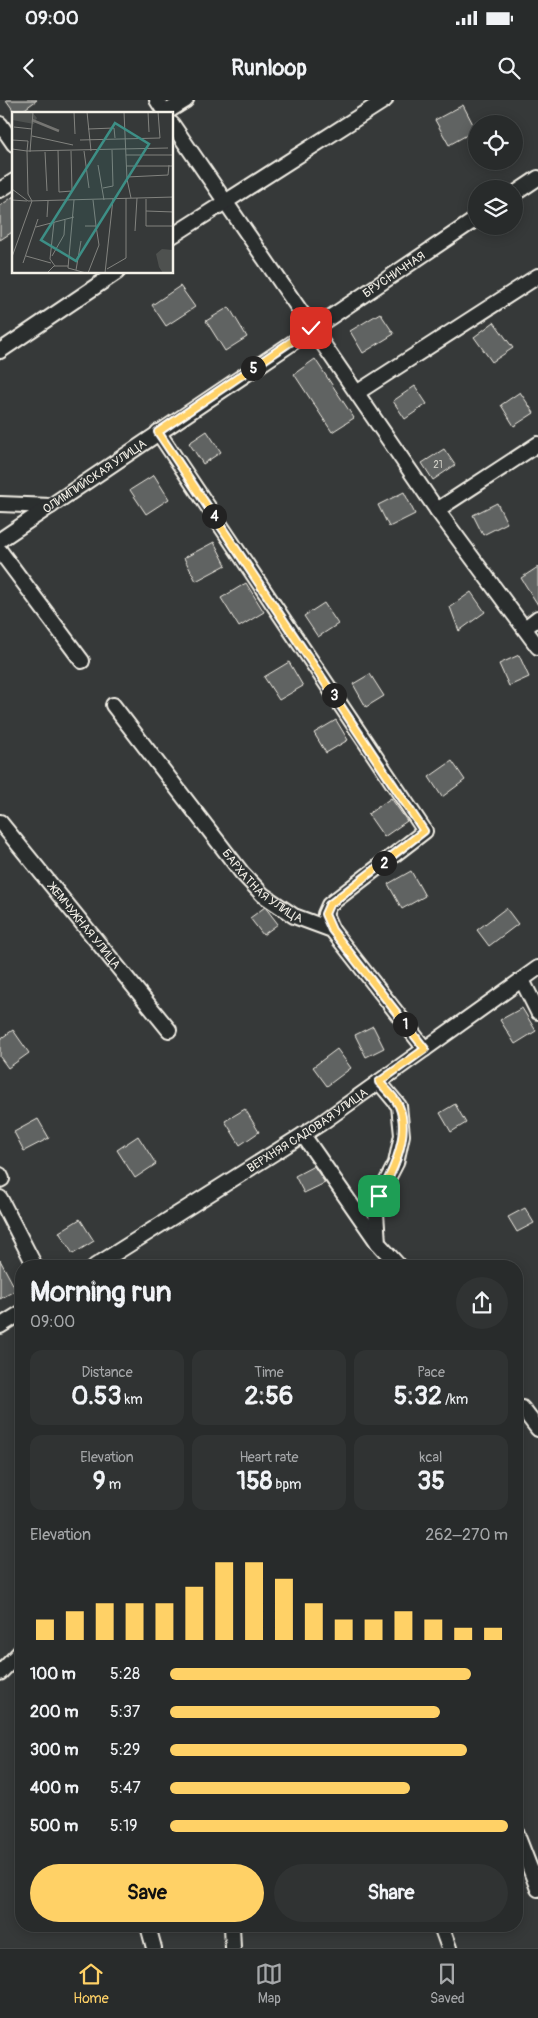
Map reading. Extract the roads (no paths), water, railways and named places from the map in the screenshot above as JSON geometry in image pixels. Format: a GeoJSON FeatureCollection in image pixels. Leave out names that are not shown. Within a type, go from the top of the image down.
{"type":"FeatureCollection","features":[{"type":"Feature","properties":{"kind":"street"},"geometry":{"type":"LineString","coordinates":[[156,100],[164,112]]}},
{"type":"Feature","properties":{"kind":"street"},"geometry":{"type":"LineString","coordinates":[[173,112],[186,100]]}},
{"type":"Feature","properties":{"kind":"street"},"geometry":{"type":"LineString","coordinates":[[174,235],[385,100]]}},
{"type":"Feature","properties":{"kind":"street"},"geometry":{"type":"LineString","coordinates":[[0,124],[12,141]]}},
{"type":"Feature","properties":{"kind":"street"},"geometry":{"type":"LineString","coordinates":[[174,126],[224,202],[311,328],[358,392],[437,510],[538,647]]}},
{"type":"Feature","properties":{"kind":"street"},"geometry":{"type":"LineString","coordinates":[[523,188],[538,178]]}},
{"type":"Feature","properties":{"kind":"street"},"geometry":{"type":"LineString","coordinates":[[0,190],[12,182]]}},
{"type":"Feature","properties":{"kind":"street","name":"БРУСНИЧНАЯ"},"geometry":{"type":"LineString","coordinates":[[311,328],[468,224]]}},
{"type":"Feature","properties":{"kind":"street"},"geometry":{"type":"LineString","coordinates":[[0,351],[111,274]]}},
{"type":"Feature","properties":{"kind":"street"},"geometry":{"type":"LineString","coordinates":[[358,392],[538,276]]}},
{"type":"Feature","properties":{"kind":"street","name":"ОЛИМПИЙСКАЯ УЛИЦА"},"geometry":{"type":"LineString","coordinates":[[0,540],[311,328]]}},
{"type":"Feature","properties":{"kind":"street"},"geometry":{"type":"LineString","coordinates":[[158,432],[424,831],[329,905],[325,914],[332,930],[425,1049]]}},
{"type":"Feature","properties":{"kind":"street"},"geometry":{"type":"LineString","coordinates":[[437,510],[538,444]]}},
{"type":"Feature","properties":{"kind":"street"},"geometry":{"type":"LineString","coordinates":[[0,504],[50,506]]}},
{"type":"Feature","properties":{"kind":"street"},"geometry":{"type":"LineString","coordinates":[[0,551],[82,662]]}},
{"type":"Feature","properties":{"kind":"street"},"geometry":{"type":"LineString","coordinates":[[525,628],[538,618]]}},
{"type":"Feature","properties":{"kind":"street","name":"БАРХАТНАЯ УЛИЦА"},"geometry":{"type":"LineString","coordinates":[[113,705],[242,873],[263,895],[294,916],[332,930]]}},
{"type":"Feature","properties":{"kind":"street","name":"ЖЕМЧУЖНАЯ УЛИЦА"},"geometry":{"type":"LineString","coordinates":[[0,822],[169,1030]]}},
{"type":"Feature","properties":{"kind":"street","name":"ВЕРХНЯЯ САДОВАЯ УЛИЦА"},"geometry":{"type":"LineString","coordinates":[[105,1260],[303,1135],[538,968]]}},
{"type":"Feature","properties":{"kind":"street"},"geometry":{"type":"LineString","coordinates":[[522,980],[538,1012]]}},
{"type":"Feature","properties":{"kind":"street"},"geometry":{"type":"LineString","coordinates":[[378,1243],[376,1213],[379,1196],[395,1168],[402,1135],[399,1106],[379,1082]]}},
{"type":"Feature","properties":{"kind":"street"},"geometry":{"type":"LineString","coordinates":[[303,1135],[378,1243],[394,1260]]}},
{"type":"Feature","properties":{"kind":"street"},"geometry":{"type":"LineString","coordinates":[[0,1175],[2,1179],[0,1180]]}},
{"type":"Feature","properties":{"kind":"street"},"geometry":{"type":"LineString","coordinates":[[0,1198],[32,1260]]}},
{"type":"Feature","properties":{"kind":"street"},"geometry":{"type":"LineString","coordinates":[[0,1326],[15,1317]]}},
{"type":"Feature","properties":{"kind":"street"},"geometry":{"type":"LineString","coordinates":[[523,1412],[538,1429]]}},
{"type":"Feature","properties":{"kind":"street"},"geometry":{"type":"LineString","coordinates":[[0,1672],[15,1659]]}},
{"type":"Feature","properties":{"kind":"street"},"geometry":{"type":"LineString","coordinates":[[523,1850],[538,1889]]}},
{"type":"Feature","properties":{"kind":"street"},"geometry":{"type":"LineString","coordinates":[[150,1932],[154,1948]]}},
{"type":"Feature","properties":{"kind":"street"},"geometry":{"type":"LineString","coordinates":[[232,1932],[233,1948]]}},
{"type":"Feature","properties":{"kind":"street"},"geometry":{"type":"LineString","coordinates":[[443,1932],[450,1948]]}}]}
